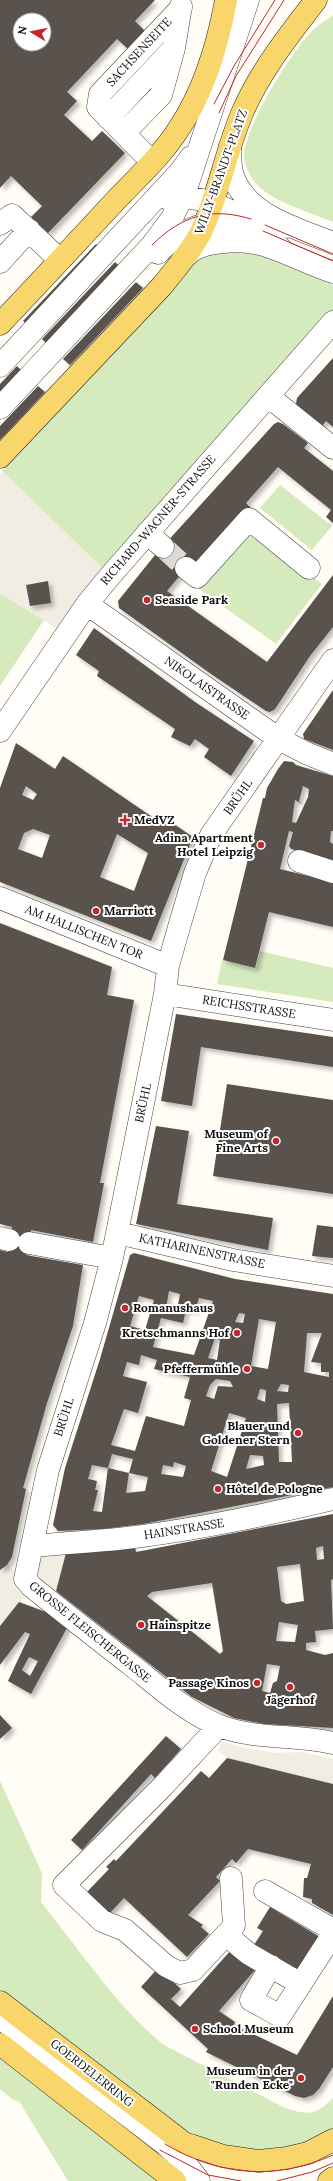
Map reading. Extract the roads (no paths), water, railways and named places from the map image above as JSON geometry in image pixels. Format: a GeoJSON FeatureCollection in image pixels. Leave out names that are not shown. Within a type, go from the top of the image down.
{"type":"FeatureCollection","features":[{"type":"Feature","properties":{"kind":"main road"},"geometry":{"type":"LineString","coordinates":[[214,46],[216,0]]}},
{"type":"Feature","properties":{"kind":"main road"},"geometry":{"type":"LineString","coordinates":[[0,324],[172,140],[186,117],[200,86],[214,46],[226,0]]}},
{"type":"Feature","properties":{"kind":"main road","name":"WILLY-BRANDT-PLATZ"},"geometry":{"type":"LineString","coordinates":[[0,457],[162,286],[186,256],[204,223],[188,200],[219,146],[243,111],[256,86],[286,38],[316,0]]}},
{"type":"Feature","properties":{"kind":"main road"},"geometry":{"type":"LineString","coordinates":[[302,18],[333,1]]}},
{"type":"Feature","properties":{"kind":"main road","name":"GOERDELERRING"},"geometry":{"type":"LineString","coordinates":[[0,2002],[184,2143],[223,2156],[259,2161],[287,2158],[308,2153],[333,2140]]}},
{"type":"Feature","properties":{"kind":"main road"},"geometry":{"type":"LineString","coordinates":[[6,2048],[175,2181]]}},
{"type":"Feature","properties":{"kind":"main road"},"geometry":{"type":"LineString","coordinates":[[329,2181],[333,2178]]}},
{"type":"Feature","properties":{"kind":"street"},"geometry":{"type":"LineString","coordinates":[[0,421],[172,239],[183,222],[188,200],[191,173],[248,0]]}},
{"type":"Feature","properties":{"kind":"street"},"geometry":{"type":"LineString","coordinates":[[191,173],[219,146],[256,0]]}},
{"type":"Feature","properties":{"kind":"street","name":"SACHSENSEITE"},"geometry":{"type":"LineString","coordinates":[[124,133],[161,95],[174,48],[180,4]]}},
{"type":"Feature","properties":{"kind":"street","name":"SACHSENSEITE"},"geometry":{"type":"LineString","coordinates":[[152,162],[98,107],[100,94],[180,4]]}},
{"type":"Feature","properties":{"kind":"street","name":"SACHSENSEITE"},"geometry":{"type":"LineString","coordinates":[[108,118],[174,48]]}},
{"type":"Feature","properties":{"kind":"street"},"geometry":{"type":"LineString","coordinates":[[0,366],[188,163],[199,145],[208,124]]}},
{"type":"Feature","properties":{"kind":"street"},"geometry":{"type":"LineString","coordinates":[[219,146],[241,191],[265,213],[293,227],[333,243]]}},
{"type":"Feature","properties":{"kind":"street"},"geometry":{"type":"LineString","coordinates":[[135,220],[152,206],[188,200],[265,225],[293,227]]}},
{"type":"Feature","properties":{"kind":"street"},"geometry":{"type":"LineString","coordinates":[[0,379],[188,200]]}},
{"type":"Feature","properties":{"kind":"street"},"geometry":{"type":"LineString","coordinates":[[0,408],[152,245],[172,218],[188,200]]}},
{"type":"Feature","properties":{"kind":"street"},"geometry":{"type":"LineString","coordinates":[[0,224],[12,215],[60,260]]}},
{"type":"Feature","properties":{"kind":"street"},"geometry":{"type":"LineString","coordinates":[[172,239],[190,228],[204,223],[224,221],[263,231],[282,250]]}},
{"type":"Feature","properties":{"kind":"street"},"geometry":{"type":"LineString","coordinates":[[0,262],[29,230]]}},
{"type":"Feature","properties":{"kind":"street"},"geometry":{"type":"LineString","coordinates":[[186,256],[199,247],[231,240],[259,243],[282,250],[333,272]]}},
{"type":"Feature","properties":{"kind":"street","name":"RICHARD-WAGNER-STRASSE"},"geometry":{"type":"LineString","coordinates":[[0,731],[87,604],[147,533],[333,322]]}},
{"type":"Feature","properties":{"kind":"street"},"geometry":{"type":"LineString","coordinates":[[268,396],[333,448]]}},
{"type":"Feature","properties":{"kind":"street"},"geometry":{"type":"LineString","coordinates":[[186,568],[197,577],[249,519],[309,568]]}},
{"type":"Feature","properties":{"kind":"street"},"geometry":{"type":"LineString","coordinates":[[147,533],[163,547]]}},
{"type":"Feature","properties":{"kind":"street","name":"NIKOLAISTRASSE"},"geometry":{"type":"LineString","coordinates":[[87,604],[279,739],[306,753],[333,764]]}},
{"type":"Feature","properties":{"kind":"street","name":"BRÜHL"},"geometry":{"type":"LineString","coordinates":[[25,1579],[48,1470],[94,1323],[112,1258],[165,994],[168,966],[196,873],[211,835],[333,660]]}},
{"type":"Feature","properties":{"kind":"street"},"geometry":{"type":"LineString","coordinates":[[299,861],[333,872]]}},
{"type":"Feature","properties":{"kind":"street","name":"AM HALLISCHEN TOR"},"geometry":{"type":"LineString","coordinates":[[0,898],[168,966]]}},
{"type":"Feature","properties":{"kind":"street","name":"REICHSSTRASSE"},"geometry":{"type":"LineString","coordinates":[[165,994],[333,1020]]}},
{"type":"Feature","properties":{"kind":"street","name":"KATHARINENSTRASSE"},"geometry":{"type":"LineString","coordinates":[[118,1233],[233,1260],[333,1276]]}},
{"type":"Feature","properties":{"kind":"street"},"geometry":{"type":"LineString","coordinates":[[13,1240],[112,1258]]}},
{"type":"Feature","properties":{"kind":"street","name":"HAINSTRASSE"},"geometry":{"type":"LineString","coordinates":[[33,1546],[118,1539],[180,1530],[248,1518],[333,1499]]}},
{"type":"Feature","properties":{"kind":"street","name":"GROSSE FLEISCHERGASSE"},"geometry":{"type":"LineString","coordinates":[[25,1579],[32,1587],[152,1682],[193,1711],[219,1726],[255,1735],[316,1739],[333,1743]]}},
{"type":"Feature","properties":{"kind":"street"},"geometry":{"type":"LineString","coordinates":[[219,1726],[163,1786],[64,1885],[102,1921],[125,1930],[166,1966],[180,1973],[193,1970],[234,1926],[231,1878]]}},
{"type":"Feature","properties":{"kind":"street"},"geometry":{"type":"LineString","coordinates":[[265,1891],[333,1930]]}},
{"type":"Feature","properties":{"kind":"street"},"geometry":{"type":"LineString","coordinates":[[271,1966],[251,2000],[280,2016],[333,1934]]}},
{"type":"Feature","properties":{"kind":"street"},"geometry":{"type":"LineString","coordinates":[[226,1935],[249,1954],[301,1984]]}},
{"type":"Feature","properties":{"kind":"street"},"geometry":{"type":"LineString","coordinates":[[0,2018],[165,2144],[187,2165],[200,2181]]}},
{"type":"Feature","properties":{"kind":"street"},"geometry":{"type":"LineString","coordinates":[[0,2029],[6,2048]]}},
{"type":"Feature","properties":{"kind":"street"},"geometry":{"type":"LineString","coordinates":[[0,2029],[160,2150],[191,2181]]}},
{"type":"Feature","properties":{"kind":"street"},"geometry":{"type":"LineString","coordinates":[[65,2068],[95,2076]]}},
{"type":"Feature","properties":{"kind":"street"},"geometry":{"type":"LineString","coordinates":[[184,2143],[205,2181]]}},
{"type":"Feature","properties":{"kind":"tunnel"},"geometry":{"type":"LineString","coordinates":[[163,547],[186,568]]}},
{"type":"Feature","properties":{"kind":"tram line"},"geometry":{"type":"LineString","coordinates":[[214,104],[234,66],[275,0]]}},
{"type":"Feature","properties":{"kind":"tram line"},"geometry":{"type":"LineString","coordinates":[[219,113],[236,76],[284,0]]}},
{"type":"Feature","properties":{"kind":"tram line"},"geometry":{"type":"LineString","coordinates":[[152,245],[163,235],[186,220],[198,216],[223,214],[237,215],[251,219]]}},
{"type":"Feature","properties":{"kind":"tram line"},"geometry":{"type":"LineString","coordinates":[[265,225],[333,254]]}},
{"type":"Feature","properties":{"kind":"tram line"},"geometry":{"type":"LineString","coordinates":[[263,231],[333,261]]}},
{"type":"Feature","properties":{"kind":"tram line"},"geometry":{"type":"LineString","coordinates":[[165,2144],[185,2155],[206,2163],[248,2171],[290,2169],[333,2155]]}},
{"type":"Feature","properties":{"kind":"tram line"},"geometry":{"type":"LineString","coordinates":[[160,2150],[208,2175],[241,2181]]}},
{"type":"Feature","properties":{"kind":"tram line"},"geometry":{"type":"LineString","coordinates":[[277,2181],[312,2172],[333,2163]]}},
{"type":"Feature","properties":{"kind":"place","name":"Seaside Park"},"geometry":{"type":"Point","coordinates":[147,600]}},
{"type":"Feature","properties":{"kind":"place","name":"MedVZ"},"geometry":{"type":"Point","coordinates":[125,820]}},
{"type":"Feature","properties":{"kind":"place","name":"Adina Apartment Hotel Leipzig"},"geometry":{"type":"Point","coordinates":[261,845]}},
{"type":"Feature","properties":{"kind":"place","name":"Marriott"},"geometry":{"type":"Point","coordinates":[96,911]}},
{"type":"Feature","properties":{"kind":"place","name":"Museum of Fine Arts"},"geometry":{"type":"Point","coordinates":[276,1141]}},
{"type":"Feature","properties":{"kind":"place","name":"Romanushaus"},"geometry":{"type":"Point","coordinates":[125,1308]}},
{"type":"Feature","properties":{"kind":"place","name":"Kretschmanns Hof"},"geometry":{"type":"Point","coordinates":[237,1333]}},
{"type":"Feature","properties":{"kind":"place","name":"Pfeffermühle"},"geometry":{"type":"Point","coordinates":[247,1369]}},
{"type":"Feature","properties":{"kind":"place","name":"Blauer und Goldener Stern"},"geometry":{"type":"Point","coordinates":[298,1433]}},
{"type":"Feature","properties":{"kind":"place","name":"Hôtel de Pologne"},"geometry":{"type":"Point","coordinates":[218,1489]}},
{"type":"Feature","properties":{"kind":"place","name":"Hainspitze"},"geometry":{"type":"Point","coordinates":[141,1625]}},
{"type":"Feature","properties":{"kind":"place","name":"Passage Kinos"},"geometry":{"type":"Point","coordinates":[257,1683]}},
{"type":"Feature","properties":{"kind":"place","name":"Jägerhof"},"geometry":{"type":"Point","coordinates":[290,1687]}},
{"type":"Feature","properties":{"kind":"place","name":"School Museum"},"geometry":{"type":"Point","coordinates":[195,2029]}},
{"type":"Feature","properties":{"kind":"place","name":"Museum in der \"Runden Ecke\""},"geometry":{"type":"Point","coordinates":[301,2078]}}]}
